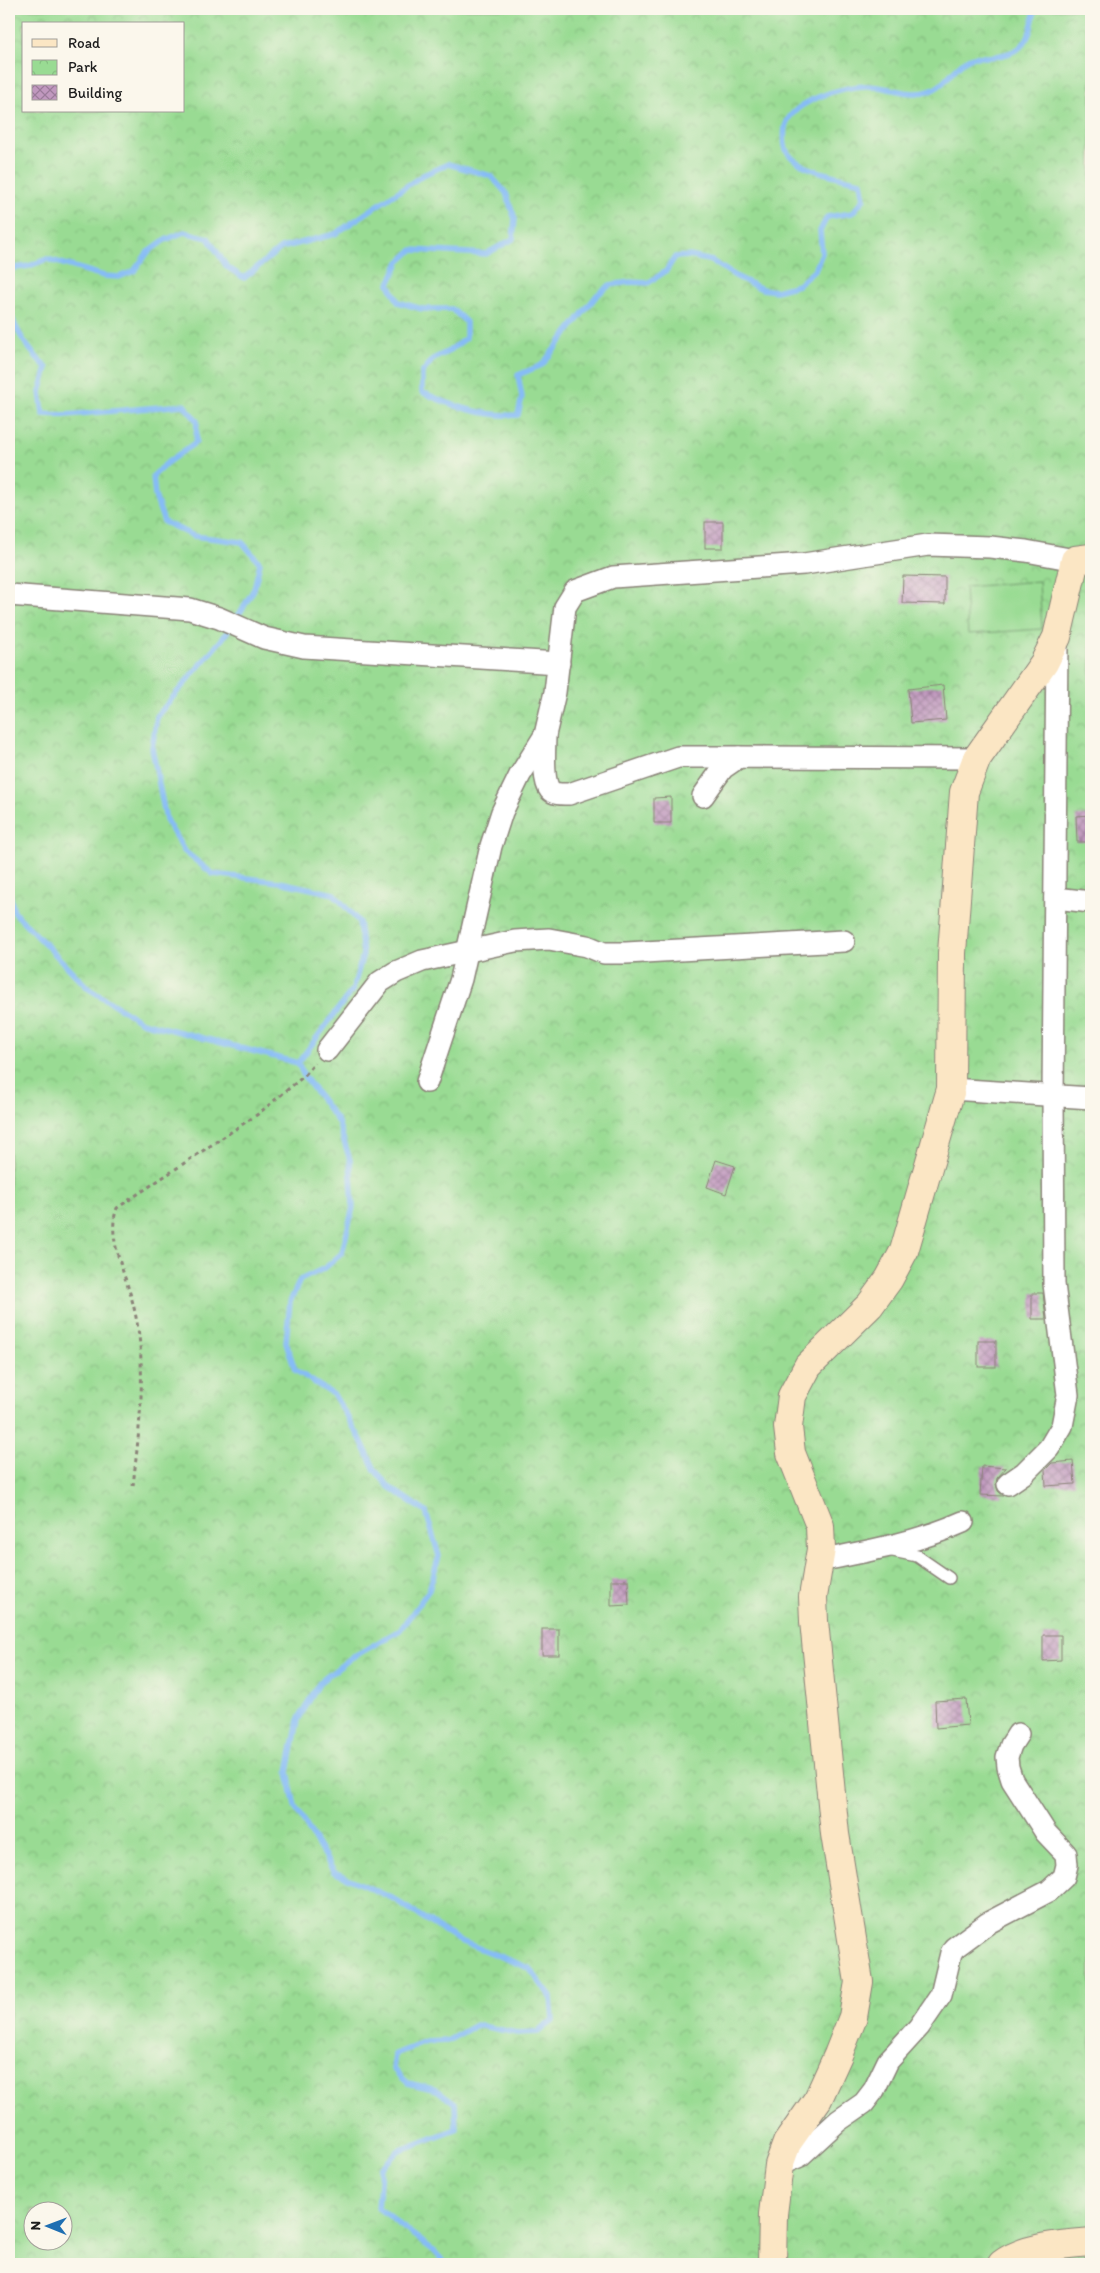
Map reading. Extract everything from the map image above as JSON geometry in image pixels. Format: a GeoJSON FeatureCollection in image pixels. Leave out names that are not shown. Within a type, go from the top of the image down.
{"type":"FeatureCollection","features":[{"type":"Feature","properties":{"kind":"street"},"geometry":{"type":"LineString","coordinates":[[772,2264],[773,2214],[779,2165],[787,2143],[818,2099],[838,2055],[853,2018],[859,1982],[835,1834],[820,1682],[813,1597],[821,1549],[820,1526],[792,1452],[788,1427],[792,1396],[808,1366],[870,1305],[889,1279],[904,1251],[951,1089],[952,953],[964,792],[977,758],[1044,662],[1057,637],[1083,559],[990,546],[928,546],[804,564],[614,577],[575,591],[566,607],[559,663],[545,735],[546,780],[550,791],[556,794],[569,794],[678,757],[977,758]]}},
{"type":"Feature","properties":{"kind":"street"},"geometry":{"type":"LineString","coordinates":[[10,595],[190,609],[219,618],[264,638],[304,647],[559,663]]}},
{"type":"Feature","properties":{"kind":"street"},"geometry":{"type":"LineString","coordinates":[[1008,1484],[1024,1473],[1049,1448],[1062,1426],[1068,1395],[1054,1284],[1053,1095],[1057,637]]}},
{"type":"Feature","properties":{"kind":"street"},"geometry":{"type":"LineString","coordinates":[[427,1082],[461,979],[491,846],[502,812],[520,775],[545,735]]}},
{"type":"Feature","properties":{"kind":"street"},"geometry":{"type":"LineString","coordinates":[[703,796],[723,768],[739,757]]}},
{"type":"Feature","properties":{"kind":"street"},"geometry":{"type":"LineString","coordinates":[[1055,898],[1091,902]]}},
{"type":"Feature","properties":{"kind":"street"},"geometry":{"type":"LineString","coordinates":[[328,1050],[380,982],[396,972],[422,961],[468,951],[515,941],[549,939],[587,946],[604,953],[844,940]]}},
{"type":"Feature","properties":{"kind":"street"},"geometry":{"type":"LineString","coordinates":[[951,1089],[1091,1098]]}},
{"type":"Feature","properties":{"kind":"street"},"geometry":{"type":"LineString","coordinates":[[819,1561],[899,1545],[932,1536],[962,1522]]}},
{"type":"Feature","properties":{"kind":"street"},"geometry":{"type":"LineString","coordinates":[[779,2165],[800,2156],[838,2121],[864,2103],[874,2090],[888,2060],[919,2027],[941,1995],[951,1953],[954,1948],[988,1923],[1049,1891],[1064,1877],[1066,1854],[1046,1833],[1012,1780],[1007,1756],[1018,1734]]}},
{"type":"Feature","properties":{"kind":"street"},"geometry":{"type":"LineString","coordinates":[[1002,2264],[1035,2250],[1091,2242]]}},
{"type":"Feature","properties":{"kind":"lane"},"geometry":{"type":"LineString","coordinates":[[881,1548],[917,1556],[949,1578]]}},
{"type":"Feature","properties":{"kind":"path"},"geometry":{"type":"LineString","coordinates":[[133,1486],[142,1358],[136,1311],[117,1249],[112,1220],[117,1208],[258,1114],[304,1076],[328,1050]]}},
{"type":"Feature","properties":{"kind":"green space"},"geometry":{"type":"Polygon","coordinates":[[[9,9],[1091,9],[1091,2264],[9,2264],[9,9]]]}},
{"type":"Feature","properties":{"kind":"green space"},"geometry":{"type":"Polygon","coordinates":[[[1039,581],[1042,629],[968,634],[965,587],[1039,581]]]}},
{"type":"Feature","properties":{"kind":"building"},"geometry":{"type":"Polygon","coordinates":[[[705,522],[723,522],[723,548],[705,548],[705,522]]]}},
{"type":"Feature","properties":{"kind":"building"},"geometry":{"type":"Polygon","coordinates":[[[903,576],[945,577],[945,604],[902,603],[903,576]]]}},
{"type":"Feature","properties":{"kind":"building"},"geometry":{"type":"Polygon","coordinates":[[[943,685],[946,720],[911,723],[908,689],[943,685]]]}},
{"type":"Feature","properties":{"kind":"building"},"geometry":{"type":"Polygon","coordinates":[[[671,797],[671,823],[654,823],[654,798],[671,797]]]}},
{"type":"Feature","properties":{"kind":"building"},"geometry":{"type":"Polygon","coordinates":[[[1091,815],[1091,842],[1077,842],[1076,816],[1091,815]]]}},
{"type":"Feature","properties":{"kind":"building"},"geometry":{"type":"Polygon","coordinates":[[[716,1160],[735,1166],[726,1194],[707,1187],[716,1160]]]}},
{"type":"Feature","properties":{"kind":"building"},"geometry":{"type":"Polygon","coordinates":[[[1032,1293],[1043,1293],[1046,1319],[1032,1319],[1032,1293]]]}},
{"type":"Feature","properties":{"kind":"building"},"geometry":{"type":"Polygon","coordinates":[[[978,1341],[996,1341],[996,1367],[978,1367],[978,1341]]]}},
{"type":"Feature","properties":{"kind":"building"},"geometry":{"type":"Polygon","coordinates":[[[1073,1461],[1075,1484],[1046,1486],[1045,1470],[1052,1463],[1073,1461]]]}},
{"type":"Feature","properties":{"kind":"building"},"geometry":{"type":"Polygon","coordinates":[[[982,1466],[1006,1468],[997,1478],[996,1484],[998,1491],[1004,1496],[980,1495],[982,1466]]]}},
{"type":"Feature","properties":{"kind":"building"},"geometry":{"type":"Polygon","coordinates":[[[611,1580],[628,1580],[629,1605],[611,1606],[611,1580]]]}},
{"type":"Feature","properties":{"kind":"building"},"geometry":{"type":"Polygon","coordinates":[[[542,1629],[559,1629],[559,1655],[542,1655],[542,1629]]]}},
{"type":"Feature","properties":{"kind":"building"},"geometry":{"type":"Polygon","coordinates":[[[1043,1635],[1061,1635],[1061,1660],[1043,1661],[1043,1635]]]}},
{"type":"Feature","properties":{"kind":"building"},"geometry":{"type":"Polygon","coordinates":[[[966,1699],[968,1725],[936,1728],[935,1701],[966,1699]]]}},
{"type":"Feature","properties":{"kind":"waterway"},"geometry":{"type":"LineString","coordinates":[[9,269],[29,266],[47,259],[104,276],[119,277],[134,271],[148,252],[163,241],[184,232],[208,238],[227,267],[244,278],[281,248],[335,234],[423,175],[448,164],[491,176],[506,193],[515,219],[513,239],[486,254],[412,250],[399,262],[389,284],[398,302],[422,309],[452,309],[466,322],[466,338],[449,351],[433,359],[422,373],[422,392],[469,410],[518,415],[522,397],[518,375],[542,365],[597,295],[610,285],[630,282],[648,283],[666,271],[675,257],[690,256],[712,261],[735,276],[762,289],[776,291],[798,285],[815,270],[822,253],[820,231],[827,217],[852,213],[864,199],[861,182],[829,175],[806,167],[789,154],[785,146],[784,135],[785,126],[791,116],[799,108],[820,96],[844,89],[873,86],[913,93],[929,91],[941,85],[959,65],[970,58],[1001,55],[1018,49],[1027,38],[1035,9]]}},
{"type":"Feature","properties":{"kind":"waterway"},"geometry":{"type":"LineString","coordinates":[[9,309],[15,326],[24,341],[47,368],[40,392],[43,414],[66,415],[184,405],[197,421],[196,442],[168,462],[153,476],[155,496],[164,522],[194,536],[242,542],[260,563],[254,589],[223,638],[157,716],[152,748],[166,820],[184,851],[213,874],[280,882],[334,894],[359,922],[363,954],[353,989],[298,1063]]}},
{"type":"Feature","properties":{"kind":"waterway"},"geometry":{"type":"LineString","coordinates":[[9,891],[14,912],[89,989],[142,1022],[298,1063]]}},
{"type":"Feature","properties":{"kind":"waterway"},"geometry":{"type":"LineString","coordinates":[[298,1063],[304,1076],[338,1122],[350,1160],[353,1207],[342,1253],[325,1268],[300,1280],[290,1302],[286,1342],[295,1370],[334,1395],[360,1438],[375,1470],[389,1487],[426,1512],[439,1556],[429,1590],[400,1630],[351,1658],[320,1682],[298,1720],[288,1772],[295,1807],[334,1872],[392,1898],[458,1940],[529,1968],[551,1997],[553,2020],[538,2032],[517,2033],[476,2025],[447,2041],[426,2042],[395,2054],[393,2069],[408,2083],[437,2090],[455,2103],[456,2129],[398,2151],[381,2169],[378,2208],[433,2250],[446,2264]]}}]}
